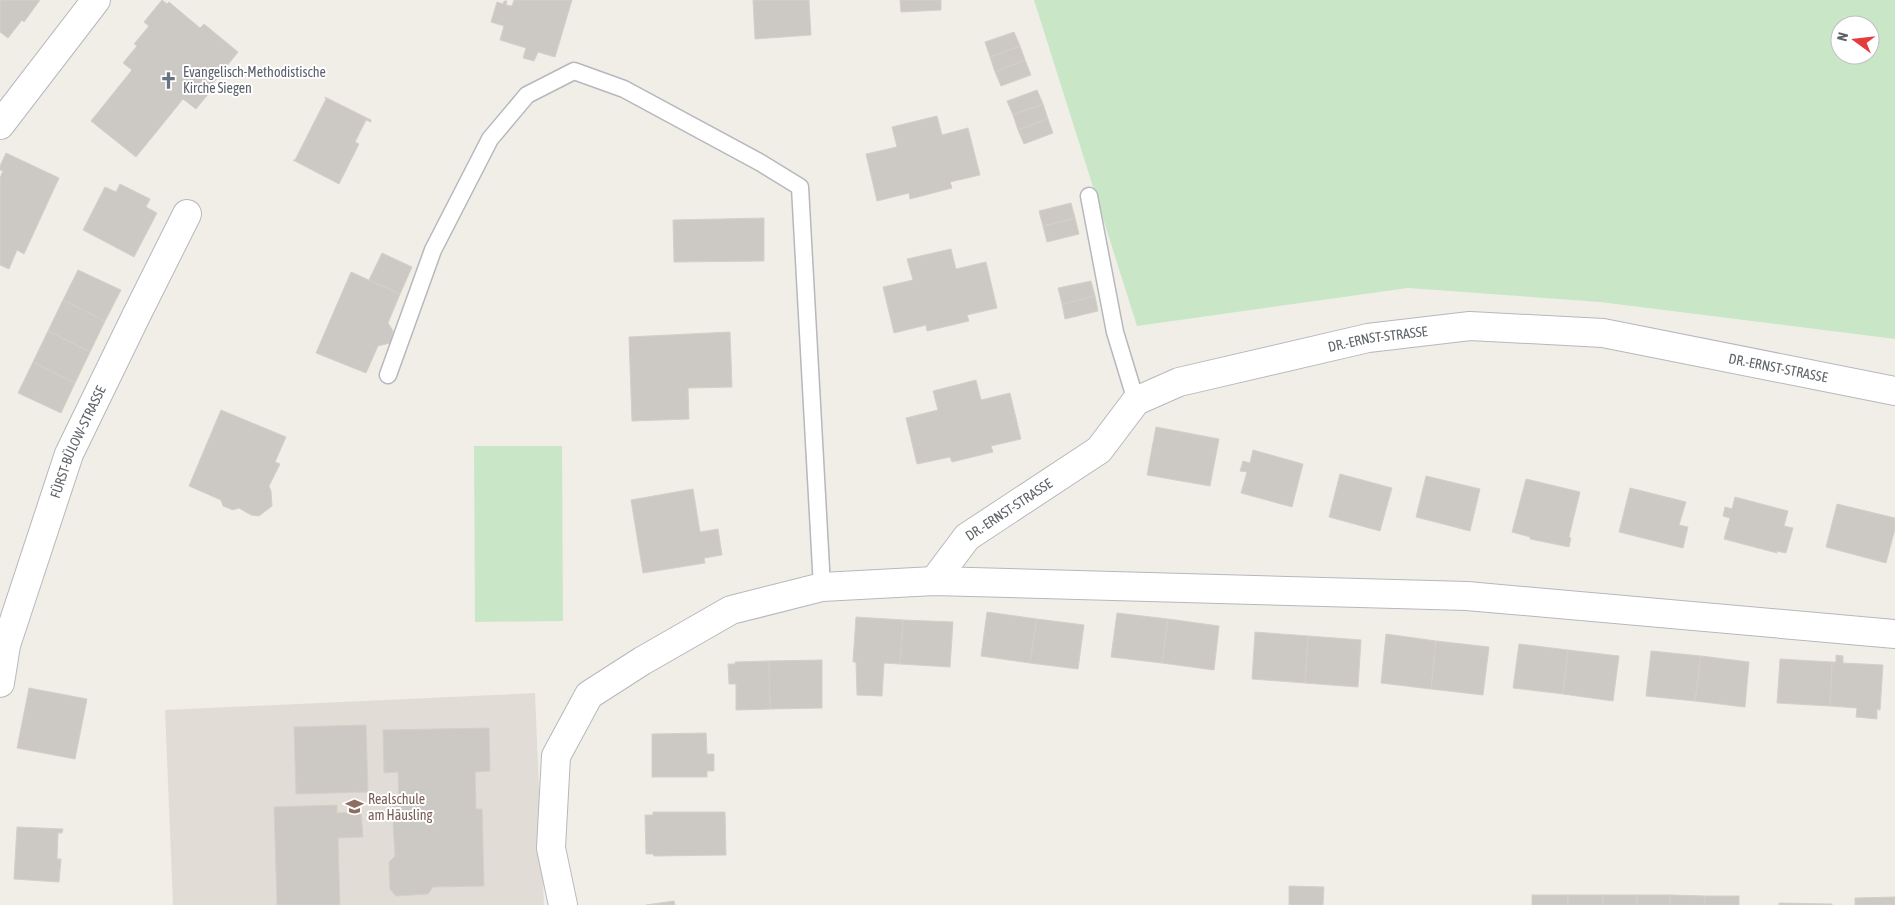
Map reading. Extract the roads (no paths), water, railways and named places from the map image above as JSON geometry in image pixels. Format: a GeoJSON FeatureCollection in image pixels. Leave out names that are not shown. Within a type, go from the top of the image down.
{"type":"FeatureCollection","features":[{"type":"Feature","properties":{"kind":"street"},"geometry":{"type":"LineString","coordinates":[[0,125],[96,0]]}},
{"type":"Feature","properties":{"kind":"street","name":"FÜRST-BÜLOW-STRASSE"},"geometry":{"type":"LineString","coordinates":[[0,683],[6,645],[69,454],[187,214]]}},
{"type":"Feature","properties":{"kind":"street","name":"DR.-ERNST-STRASSE"},"geometry":{"type":"LineString","coordinates":[[934,581],[967,537],[1099,450],[1136,401],[1179,382],[1368,338],[1470,326],[1603,333],[1895,391]]}},
{"type":"Feature","properties":{"kind":"street"},"geometry":{"type":"LineString","coordinates":[[563,905],[551,848],[556,756],[589,695],[642,660],[731,610],[822,587],[934,581],[1467,596],[1895,634]]}},
{"type":"Feature","properties":{"kind":"lane"},"geometry":{"type":"LineString","coordinates":[[388,375],[432,250],[490,139],[528,95],[574,71],[624,89],[761,163],[800,188],[822,587]]}},
{"type":"Feature","properties":{"kind":"lane"},"geometry":{"type":"LineString","coordinates":[[1088,196],[1115,332],[1136,401]]}},
{"type":"Feature","properties":{"kind":"place","name":"Evangelisch-Methodistische Kirche Siegen"},"geometry":{"type":"Point","coordinates":[169,80]}},
{"type":"Feature","properties":{"kind":"place","name":"Realschule am Häusling"},"geometry":{"type":"Point","coordinates":[354,807]}}]}
